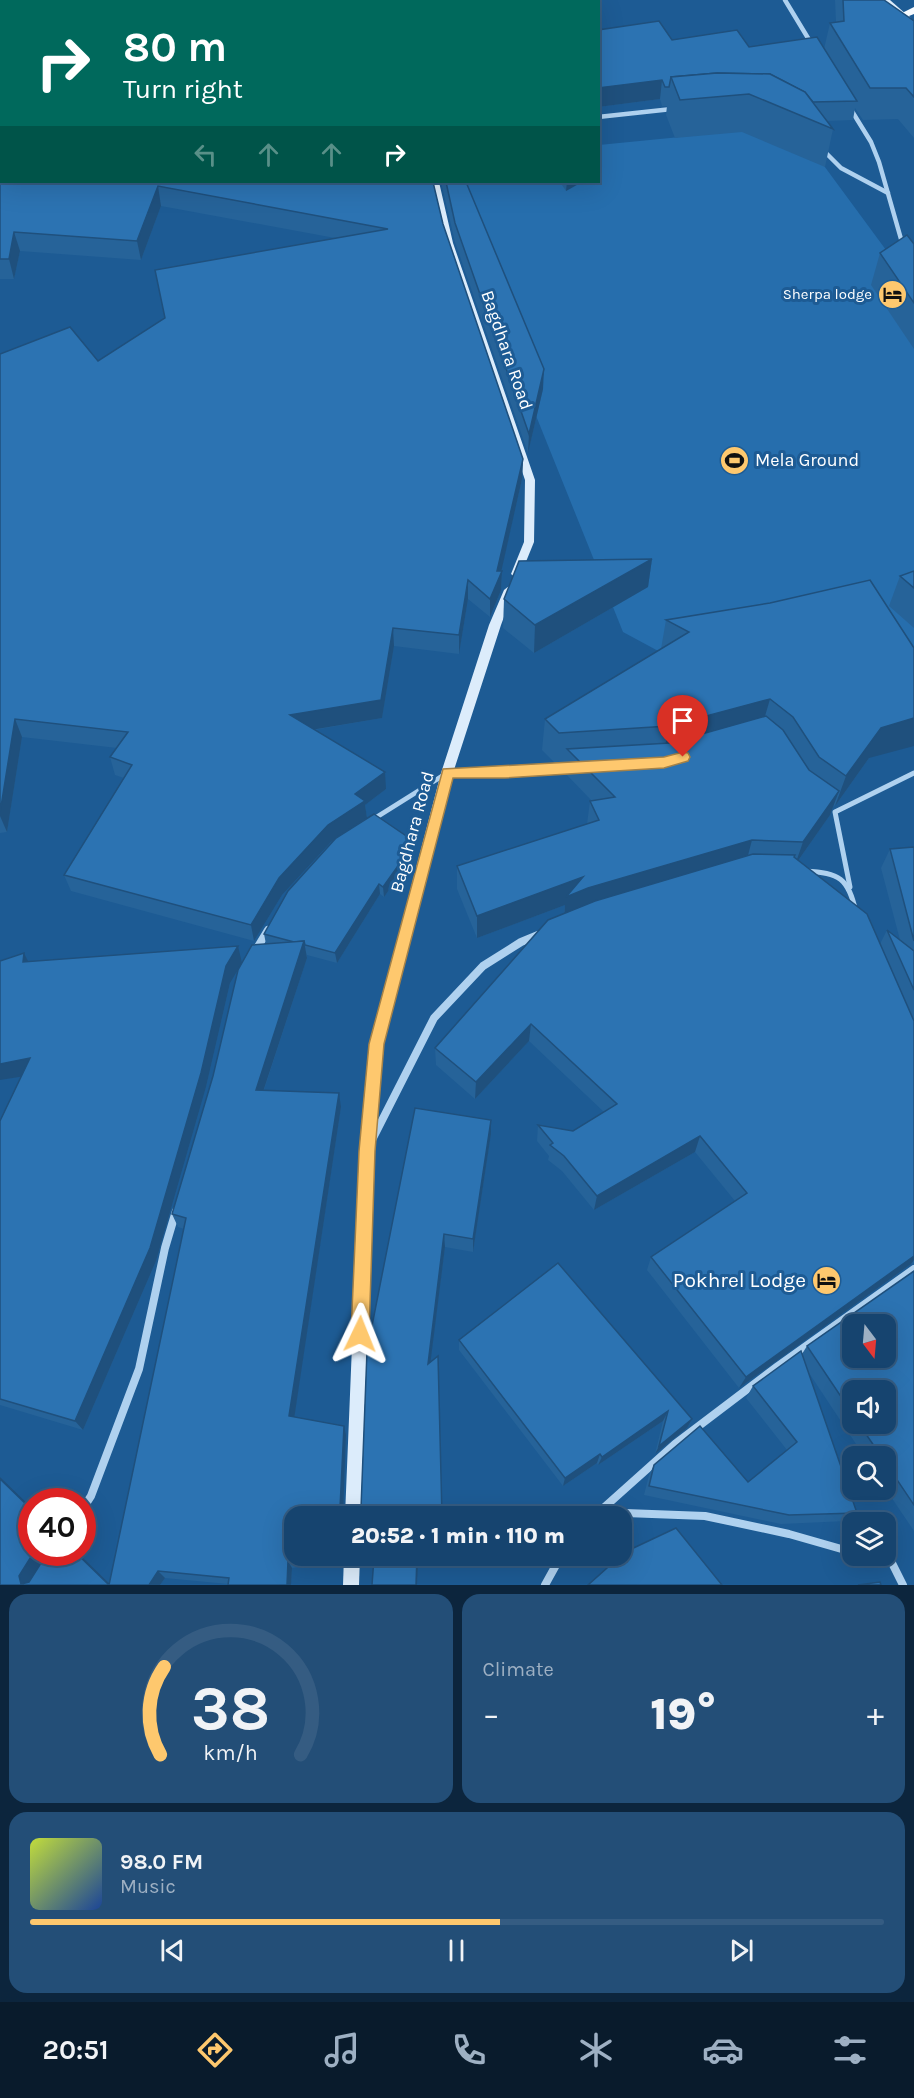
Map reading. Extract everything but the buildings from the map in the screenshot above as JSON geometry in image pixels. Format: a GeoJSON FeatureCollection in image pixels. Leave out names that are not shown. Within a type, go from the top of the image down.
{"type":"FeatureCollection","features":[{"type":"Feature","properties":{"kind":"main road"},"geometry":{"type":"LineString","coordinates":[[914,10],[903,15],[914,29]]}},
{"type":"Feature","properties":{"kind":"street"},"geometry":{"type":"LineString","coordinates":[[785,0],[815,51]]}},
{"type":"Feature","properties":{"kind":"street"},"geometry":{"type":"LineString","coordinates":[[885,0],[903,15]]}},
{"type":"Feature","properties":{"kind":"street"},"geometry":{"type":"LineString","coordinates":[[846,102],[871,142],[879,162],[904,249]]}},
{"type":"Feature","properties":{"kind":"street"},"geometry":{"type":"LineString","coordinates":[[600,117],[677,109]]}},
{"type":"Feature","properties":{"kind":"street"},"geometry":{"type":"LineString","coordinates":[[817,142],[841,168],[888,193]]}},
{"type":"Feature","properties":{"kind":"street","name":"Bagdhara Road"},"geometry":{"type":"LineString","coordinates":[[353,1506],[367,1151],[377,1044],[447,773],[495,625],[529,542],[530,480],[449,243],[435,183]]}},
{"type":"Feature","properties":{"kind":"street"},"geometry":{"type":"LineString","coordinates":[[362,827],[447,773],[585,767]]}},
{"type":"Feature","properties":{"kind":"street"},"geometry":{"type":"LineString","coordinates":[[836,812],[914,773]]}},
{"type":"Feature","properties":{"kind":"street"},"geometry":{"type":"LineString","coordinates":[[828,807],[836,812],[850,887],[861,923]]}},
{"type":"Feature","properties":{"kind":"street"},"geometry":{"type":"LineString","coordinates":[[800,870],[832,872],[850,887]]}},
{"type":"Feature","properties":{"kind":"street"},"geometry":{"type":"LineString","coordinates":[[253,955],[270,927]]}},
{"type":"Feature","properties":{"kind":"street"},"geometry":{"type":"LineString","coordinates":[[367,1151],[434,1018],[483,966],[521,942],[550,930]]}},
{"type":"Feature","properties":{"kind":"street"},"geometry":{"type":"LineString","coordinates":[[94,1488],[139,1368],[165,1248],[178,1202]]}},
{"type":"Feature","properties":{"kind":"street"},"geometry":{"type":"LineString","coordinates":[[606,1506],[684,1437],[787,1359],[914,1269]]}},
{"type":"Feature","properties":{"kind":"street"},"geometry":{"type":"LineString","coordinates":[[632,1515],[705,1516],[789,1534],[842,1549]]}},
{"type":"Feature","properties":{"kind":"street"},"geometry":{"type":"LineString","coordinates":[[351,1585],[352,1566]]}},
{"type":"Feature","properties":{"kind":"street"},"geometry":{"type":"LineString","coordinates":[[545,1585],[555,1566]]}},
{"type":"Feature","properties":{"kind":"street"},"geometry":{"type":"LineString","coordinates":[[894,1566],[903,1585]]}},
{"type":"Feature","properties":{"kind":"shaded area","name":"Mela Ground"},"geometry":{"type":"Polygon","coordinates":[[[741,131],[805,140],[914,288],[914,653],[675,660],[623,632],[442,183],[600,183],[600,145],[741,131]]]}},
{"type":"Feature","properties":{"kind":"place","name":"Sherpa lodge"},"geometry":{"type":"Point","coordinates":[893,294]}},
{"type":"Feature","properties":{"kind":"place","name":"Mela Ground"},"geometry":{"type":"Point","coordinates":[734,460]}},
{"type":"Feature","properties":{"kind":"place","name":"Pokhrel Lodge"},"geometry":{"type":"Point","coordinates":[827,1280]}},
{"type":"Feature","properties":{"kind":"route"},"geometry":{"type":"LineString","coordinates":[[360,1334],[367,1151],[377,1044],[447,773],[505,772],[664,762],[683,757]]}}]}
